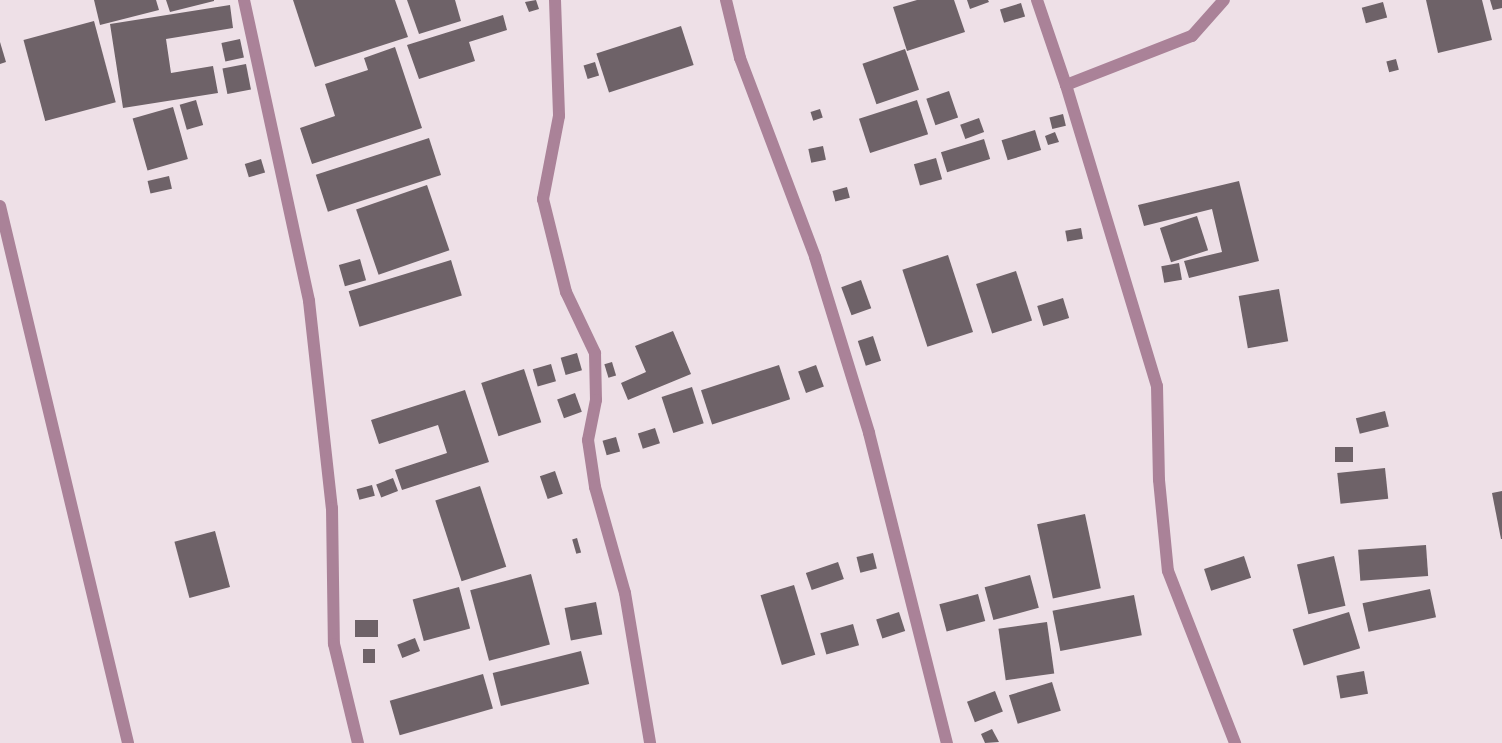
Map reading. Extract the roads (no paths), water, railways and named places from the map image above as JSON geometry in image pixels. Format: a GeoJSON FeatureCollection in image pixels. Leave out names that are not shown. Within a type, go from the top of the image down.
{"type":"FeatureCollection","features":[{"type":"Feature","properties":{"kind":"street"},"geometry":{"type":"LineString","coordinates":[[244,0],[309,301],[332,508],[334,644],[358,743]]}},
{"type":"Feature","properties":{"kind":"street"},"geometry":{"type":"LineString","coordinates":[[555,0],[558,116],[543,199],[566,292],[595,353],[596,400],[588,440],[595,487],[625,594],[650,743]]}},
{"type":"Feature","properties":{"kind":"street"},"geometry":{"type":"LineString","coordinates":[[726,0],[740,58],[815,257],[866,424],[947,743]]}},
{"type":"Feature","properties":{"kind":"street"},"geometry":{"type":"LineString","coordinates":[[1037,0],[1066,85],[1157,386],[1159,480],[1168,571],[1234,743]]}},
{"type":"Feature","properties":{"kind":"street"},"geometry":{"type":"LineString","coordinates":[[1066,85],[1192,36],[1224,0]]}},
{"type":"Feature","properties":{"kind":"street"},"geometry":{"type":"LineString","coordinates":[[0,206],[128,743]]}}]}
